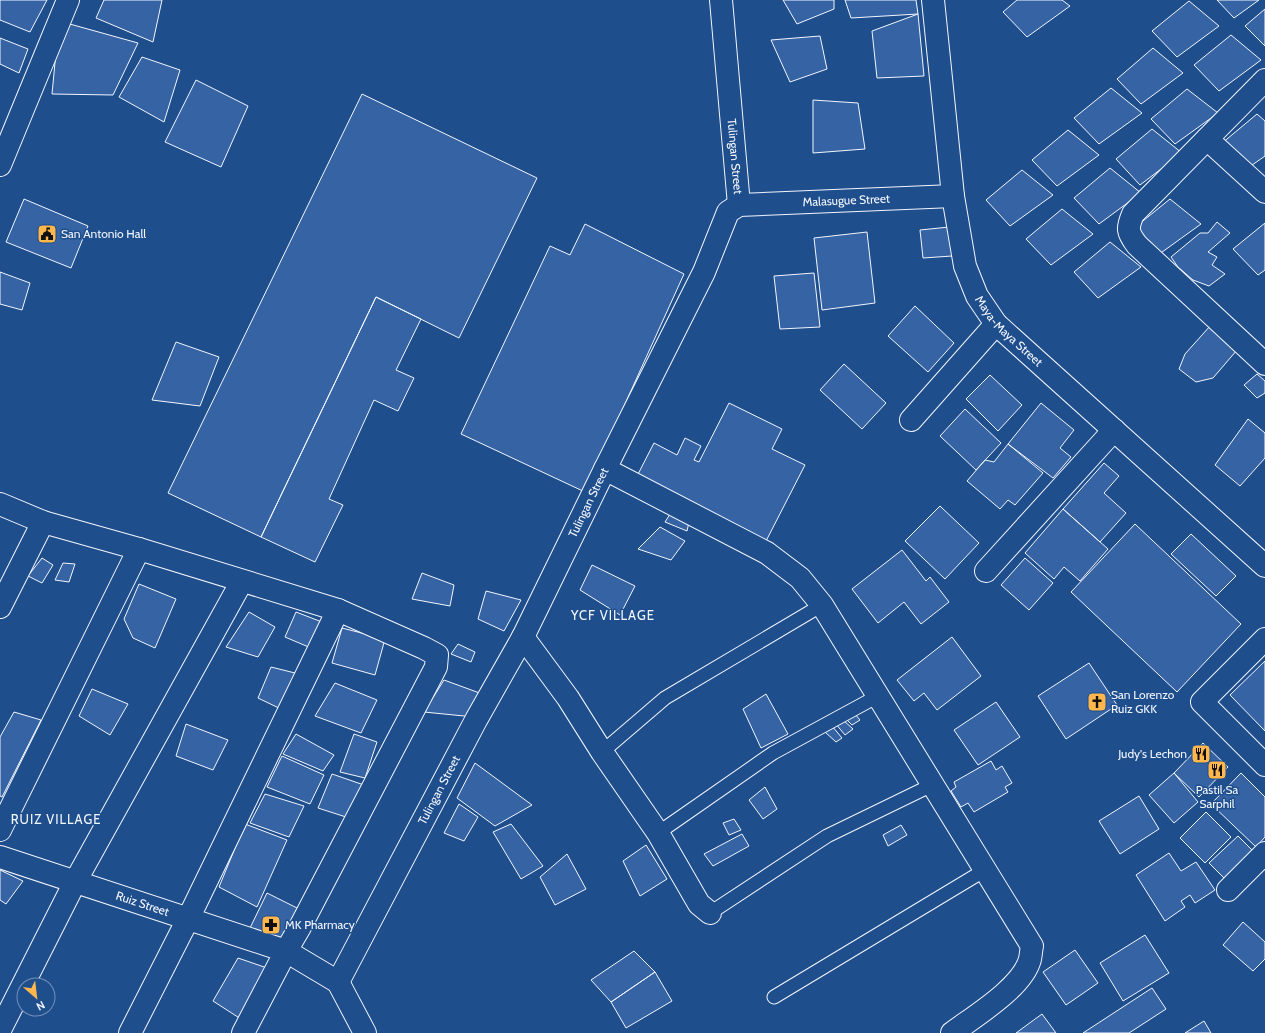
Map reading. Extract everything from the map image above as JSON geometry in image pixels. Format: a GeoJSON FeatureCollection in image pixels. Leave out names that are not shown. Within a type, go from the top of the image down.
{"type":"FeatureCollection","features":[{"type":"Feature","properties":{"kind":"street"},"geometry":{"type":"LineString","coordinates":[[0,165],[68,0]]}},
{"type":"Feature","properties":{"kind":"street","name":"Tulingan Street"},"geometry":{"type":"LineString","coordinates":[[338,982],[476,720],[523,637],[704,272],[728,212],[739,205],[721,0]]}},
{"type":"Feature","properties":{"kind":"street","name":"Maya-Maya Street"},"geometry":{"type":"LineString","coordinates":[[933,0],[953,196],[965,266],[977,296],[996,324],[1265,566]]}},
{"type":"Feature","properties":{"kind":"street"},"geometry":{"type":"LineString","coordinates":[[1265,80],[1133,214],[1128,225],[1130,236],[1137,245],[1265,364]]}},
{"type":"Feature","properties":{"kind":"street"},"geometry":{"type":"LineString","coordinates":[[1207,139],[1265,192]]}},
{"type":"Feature","properties":{"kind":"street","name":"Malasugue Street"},"geometry":{"type":"LineString","coordinates":[[739,205],[953,196]]}},
{"type":"Feature","properties":{"kind":"street"},"geometry":{"type":"LineString","coordinates":[[911,420],[996,324]]}},
{"type":"Feature","properties":{"kind":"street"},"geometry":{"type":"LineString","coordinates":[[986,571],[1114,430]]}},
{"type":"Feature","properties":{"kind":"street"},"geometry":{"type":"LineString","coordinates":[[605,469],[767,553],[800,578],[822,605],[1032,946],[1030,960],[1021,977],[1008,990],[952,1033]]}},
{"type":"Feature","properties":{"kind":"street"},"geometry":{"type":"LineString","coordinates":[[0,504],[43,522],[139,549],[338,610],[437,655],[436,667],[243,1033]]}},
{"type":"Feature","properties":{"kind":"street"},"geometry":{"type":"LineString","coordinates":[[0,607],[43,522]]}},
{"type":"Feature","properties":{"kind":"street"},"geometry":{"type":"LineString","coordinates":[[0,830],[139,549]]}},
{"type":"Feature","properties":{"kind":"street"},"geometry":{"type":"LineString","coordinates":[[0,1030],[75,882],[242,581]]}},
{"type":"Feature","properties":{"kind":"street"},"geometry":{"type":"LineString","coordinates":[[130,1033],[188,918],[338,610]]}},
{"type":"Feature","properties":{"kind":"street"},"geometry":{"type":"LineString","coordinates":[[523,637],[568,698],[602,752],[658,833],[699,904],[710,913]]}},
{"type":"Feature","properties":{"kind":"street"},"geometry":{"type":"LineString","coordinates":[[1265,639],[1202,702],[1265,766]]}},
{"type":"Feature","properties":{"kind":"street"},"geometry":{"type":"LineString","coordinates":[[1228,890],[1265,853]]}},
{"type":"Feature","properties":{"kind":"street","name":"Ruiz Street"},"geometry":{"type":"LineString","coordinates":[[0,857],[286,950],[338,982]]}},
{"type":"Feature","properties":{"kind":"street"},"geometry":{"type":"LineString","coordinates":[[338,982],[365,1033]]}},
{"type":"Feature","properties":{"kind":"lane"},"geometry":{"type":"LineString","coordinates":[[602,752],[665,698],[822,605]]}},
{"type":"Feature","properties":{"kind":"lane"},"geometry":{"type":"LineString","coordinates":[[658,833],[773,753],[878,696]]}},
{"type":"Feature","properties":{"kind":"lane"},"geometry":{"type":"LineString","coordinates":[[710,913],[827,836],[932,785]]}},
{"type":"Feature","properties":{"kind":"lane"},"geometry":{"type":"LineString","coordinates":[[774,997],[985,870]]}},
{"type":"Feature","properties":{"kind":"building"},"geometry":{"type":"Polygon","coordinates":[[[0,0],[47,0],[30,32],[0,20],[0,0]]]}},
{"type":"Feature","properties":{"kind":"building"},"geometry":{"type":"Polygon","coordinates":[[[104,0],[162,0],[153,42],[96,18],[104,0]]]}},
{"type":"Feature","properties":{"kind":"building"},"geometry":{"type":"Polygon","coordinates":[[[783,0],[834,0],[834,9],[797,24],[783,0]]]}},
{"type":"Feature","properties":{"kind":"building"},"geometry":{"type":"Polygon","coordinates":[[[845,0],[916,0],[918,14],[851,18],[845,0]]]}},
{"type":"Feature","properties":{"kind":"building"},"geometry":{"type":"Polygon","coordinates":[[[1017,0],[1062,0],[1070,6],[1027,37],[1003,12],[1017,0]]]}},
{"type":"Feature","properties":{"kind":"building"},"geometry":{"type":"Polygon","coordinates":[[[1217,0],[1259,0],[1234,18],[1217,0]]]}},
{"type":"Feature","properties":{"kind":"building"},"geometry":{"type":"Polygon","coordinates":[[[1189,1],[1219,26],[1177,57],[1152,31],[1189,1]]]}},
{"type":"Feature","properties":{"kind":"building"},"geometry":{"type":"Polygon","coordinates":[[[1265,9],[1265,46],[1245,26],[1265,9]]]}},
{"type":"Feature","properties":{"kind":"building"},"geometry":{"type":"Polygon","coordinates":[[[918,14],[924,76],[877,78],[872,31],[918,14]]]}},
{"type":"Feature","properties":{"kind":"building"},"geometry":{"type":"Polygon","coordinates":[[[59,21],[138,43],[113,95],[52,94],[59,21]]]}},
{"type":"Feature","properties":{"kind":"building"},"geometry":{"type":"Polygon","coordinates":[[[1231,35],[1261,60],[1219,91],[1194,65],[1231,35]]]}},
{"type":"Feature","properties":{"kind":"building"},"geometry":{"type":"Polygon","coordinates":[[[820,36],[827,69],[790,82],[771,40],[820,36]]]}},
{"type":"Feature","properties":{"kind":"building"},"geometry":{"type":"Polygon","coordinates":[[[0,38],[28,49],[19,73],[0,64],[0,38]]]}},
{"type":"Feature","properties":{"kind":"building"},"geometry":{"type":"Polygon","coordinates":[[[1153,48],[1183,73],[1141,104],[1117,79],[1153,48]]]}},
{"type":"Feature","properties":{"kind":"building"},"geometry":{"type":"Polygon","coordinates":[[[142,57],[180,70],[164,122],[119,97],[142,57]]]}},
{"type":"Feature","properties":{"kind":"building"},"geometry":{"type":"Polygon","coordinates":[[[196,80],[248,106],[221,167],[165,142],[196,80]]]}},
{"type":"Feature","properties":{"kind":"building"},"geometry":{"type":"Polygon","coordinates":[[[1111,88],[1142,113],[1099,144],[1074,118],[1111,88]]]}},
{"type":"Feature","properties":{"kind":"building"},"geometry":{"type":"Polygon","coordinates":[[[1187,89],[1218,113],[1175,144],[1151,119],[1187,89]]]}},
{"type":"Feature","properties":{"kind":"building"},"geometry":{"type":"Polygon","coordinates":[[[362,94],[537,178],[459,338],[376,297],[261,537],[168,493],[362,94]]]}},
{"type":"Feature","properties":{"kind":"building"},"geometry":{"type":"Polygon","coordinates":[[[813,100],[858,103],[865,149],[813,153],[813,100]]]}},
{"type":"Feature","properties":{"kind":"building"},"geometry":{"type":"Polygon","coordinates":[[[1257,114],[1265,121],[1265,156],[1245,170],[1221,144],[1257,114]]]}},
{"type":"Feature","properties":{"kind":"building"},"geometry":{"type":"Polygon","coordinates":[[[1152,129],[1182,153],[1140,185],[1116,159],[1152,129]]]}},
{"type":"Feature","properties":{"kind":"building"},"geometry":{"type":"Polygon","coordinates":[[[1068,130],[1099,155],[1057,186],[1032,160],[1068,130]]]}},
{"type":"Feature","properties":{"kind":"building"},"geometry":{"type":"Polygon","coordinates":[[[1110,168],[1141,193],[1099,224],[1074,198],[1110,168]]]}},
{"type":"Feature","properties":{"kind":"building"},"geometry":{"type":"Polygon","coordinates":[[[1022,170],[1053,195],[1010,226],[986,200],[1022,170]]]}},
{"type":"Feature","properties":{"kind":"building","name":"San Antonio Hall"},"geometry":{"type":"Polygon","coordinates":[[[24,199],[88,226],[71,268],[6,242],[24,199]]]}},
{"type":"Feature","properties":{"kind":"building"},"geometry":{"type":"Polygon","coordinates":[[[1170,199],[1201,224],[1158,255],[1133,229],[1170,199]]]}},
{"type":"Feature","properties":{"kind":"building"},"geometry":{"type":"Polygon","coordinates":[[[1062,209],[1093,234],[1051,265],[1026,239],[1062,209]]]}},
{"type":"Feature","properties":{"kind":"building"},"geometry":{"type":"Polygon","coordinates":[[[1217,222],[1230,233],[1208,252],[1217,257],[1212,265],[1225,274],[1209,286],[1193,280],[1178,267],[1171,257],[1200,233],[1208,233],[1217,222]]]}},
{"type":"Feature","properties":{"kind":"building"},"geometry":{"type":"Polygon","coordinates":[[[1265,223],[1265,270],[1258,275],[1233,249],[1265,223]]]}},
{"type":"Feature","properties":{"kind":"building"},"geometry":{"type":"Polygon","coordinates":[[[585,224],[684,274],[585,492],[461,434],[550,246],[570,255],[585,224]]]}},
{"type":"Feature","properties":{"kind":"building"},"geometry":{"type":"Polygon","coordinates":[[[949,227],[952,256],[923,258],[920,230],[949,227]]]}},
{"type":"Feature","properties":{"kind":"building"},"geometry":{"type":"Polygon","coordinates":[[[867,232],[875,303],[822,310],[814,238],[867,232]]]}},
{"type":"Feature","properties":{"kind":"building"},"geometry":{"type":"Polygon","coordinates":[[[1110,242],[1141,267],[1098,298],[1074,272],[1110,242]]]}},
{"type":"Feature","properties":{"kind":"building"},"geometry":{"type":"Polygon","coordinates":[[[0,272],[30,283],[22,310],[0,304],[0,272]]]}},
{"type":"Feature","properties":{"kind":"building"},"geometry":{"type":"Polygon","coordinates":[[[814,273],[820,327],[780,329],[774,276],[814,273]]]}},
{"type":"Feature","properties":{"kind":"building"},"geometry":{"type":"Polygon","coordinates":[[[376,297],[421,319],[396,370],[414,378],[398,411],[374,400],[329,499],[343,505],[315,562],[261,537],[376,297]]]}},
{"type":"Feature","properties":{"kind":"building"},"geometry":{"type":"Polygon","coordinates":[[[915,306],[954,343],[928,372],[888,336],[915,306]]]}},
{"type":"Feature","properties":{"kind":"building"},"geometry":{"type":"Polygon","coordinates":[[[1211,325],[1237,350],[1213,378],[1196,382],[1179,369],[1185,354],[1211,325]]]}},
{"type":"Feature","properties":{"kind":"building"},"geometry":{"type":"Polygon","coordinates":[[[176,342],[219,357],[200,406],[152,400],[176,342]]]}},
{"type":"Feature","properties":{"kind":"building"},"geometry":{"type":"Polygon","coordinates":[[[844,364],[886,403],[862,429],[820,390],[844,364]]]}},
{"type":"Feature","properties":{"kind":"building"},"geometry":{"type":"Polygon","coordinates":[[[1257,374],[1265,381],[1265,393],[1257,398],[1244,385],[1257,374]]]}},
{"type":"Feature","properties":{"kind":"building"},"geometry":{"type":"Polygon","coordinates":[[[990,375],[1022,405],[998,431],[966,399],[990,375]]]}},
{"type":"Feature","properties":{"kind":"building"},"geometry":{"type":"Polygon","coordinates":[[[729,403],[782,429],[772,449],[805,465],[765,543],[636,478],[654,443],[677,455],[685,438],[701,446],[694,460],[699,462],[729,403]]]}},
{"type":"Feature","properties":{"kind":"building"},"geometry":{"type":"Polygon","coordinates":[[[1041,403],[1074,430],[1060,448],[1071,457],[1053,478],[1008,444],[1041,403]]]}},
{"type":"Feature","properties":{"kind":"building"},"geometry":{"type":"Polygon","coordinates":[[[965,409],[1001,443],[976,470],[940,436],[965,409]]]}},
{"type":"Feature","properties":{"kind":"building"},"geometry":{"type":"Polygon","coordinates":[[[1248,419],[1265,433],[1265,458],[1240,486],[1215,465],[1248,419]]]}},
{"type":"Feature","properties":{"kind":"building"},"geometry":{"type":"Polygon","coordinates":[[[1008,444],[1043,473],[1015,505],[1008,500],[1000,509],[967,481],[985,460],[994,462],[1008,444]]]}},
{"type":"Feature","properties":{"kind":"building"},"geometry":{"type":"Polygon","coordinates":[[[1104,463],[1119,476],[1104,493],[1126,513],[1100,542],[1063,509],[1104,463]]]}},
{"type":"Feature","properties":{"kind":"building"},"geometry":{"type":"Polygon","coordinates":[[[940,506],[979,543],[945,579],[905,541],[940,506]]]}},
{"type":"Feature","properties":{"kind":"building"},"geometry":{"type":"Polygon","coordinates":[[[1063,509],[1108,549],[1080,581],[1064,567],[1054,579],[1025,553],[1063,509]]]}},
{"type":"Feature","properties":{"kind":"building"},"geometry":{"type":"Polygon","coordinates":[[[672,511],[689,522],[687,531],[665,522],[672,511]]]}},
{"type":"Feature","properties":{"kind":"building"},"geometry":{"type":"Polygon","coordinates":[[[1135,524],[1241,624],[1177,692],[1071,592],[1135,524]]]}},
{"type":"Feature","properties":{"kind":"building"},"geometry":{"type":"Polygon","coordinates":[[[660,527],[685,541],[671,560],[638,549],[660,527]]]}},
{"type":"Feature","properties":{"kind":"building"},"geometry":{"type":"Polygon","coordinates":[[[1191,534],[1236,576],[1216,596],[1171,554],[1191,534]]]}},
{"type":"Feature","properties":{"kind":"building"},"geometry":{"type":"Polygon","coordinates":[[[902,550],[926,581],[930,577],[949,602],[921,624],[904,602],[878,623],[852,589],[902,550]]]}},
{"type":"Feature","properties":{"kind":"building"},"geometry":{"type":"Polygon","coordinates":[[[42,558],[53,565],[42,583],[28,576],[42,558]]]}},
{"type":"Feature","properties":{"kind":"building"},"geometry":{"type":"Polygon","coordinates":[[[1025,558],[1053,583],[1029,610],[1001,585],[1025,558]]]}},
{"type":"Feature","properties":{"kind":"building"},"geometry":{"type":"Polygon","coordinates":[[[63,563],[75,564],[69,582],[55,580],[63,563]]]}},
{"type":"Feature","properties":{"kind":"building"},"geometry":{"type":"Polygon","coordinates":[[[592,565],[635,586],[620,615],[580,590],[592,565]]]}},
{"type":"Feature","properties":{"kind":"building"},"geometry":{"type":"Polygon","coordinates":[[[422,573],[454,585],[450,606],[412,599],[422,573]]]}},
{"type":"Feature","properties":{"kind":"building"},"geometry":{"type":"Polygon","coordinates":[[[139,584],[176,599],[155,648],[133,638],[124,619],[139,584]]]}},
{"type":"Feature","properties":{"kind":"building"},"geometry":{"type":"Polygon","coordinates":[[[486,591],[521,600],[504,631],[478,619],[486,591]]]}},
{"type":"Feature","properties":{"kind":"building"},"geometry":{"type":"Polygon","coordinates":[[[249,612],[275,627],[258,657],[226,647],[249,612]]]}},
{"type":"Feature","properties":{"kind":"building"},"geometry":{"type":"Polygon","coordinates":[[[296,612],[322,622],[311,648],[285,637],[296,612]]]}},
{"type":"Feature","properties":{"kind":"building"},"geometry":{"type":"Polygon","coordinates":[[[342,628],[385,639],[375,675],[332,663],[342,628]]]}},
{"type":"Feature","properties":{"kind":"building"},"geometry":{"type":"Polygon","coordinates":[[[952,637],[981,676],[937,710],[924,693],[914,701],[897,680],[952,637]]]}},
{"type":"Feature","properties":{"kind":"building"},"geometry":{"type":"Polygon","coordinates":[[[458,644],[475,652],[471,662],[451,654],[458,644]]]}},
{"type":"Feature","properties":{"kind":"building"},"geometry":{"type":"Polygon","coordinates":[[[1265,661],[1265,731],[1230,695],[1265,661]]]}},
{"type":"Feature","properties":{"kind":"building"},"geometry":{"type":"Polygon","coordinates":[[[1089,663],[1117,705],[1066,739],[1038,696],[1089,663]]]}},
{"type":"Feature","properties":{"kind":"building"},"geometry":{"type":"Polygon","coordinates":[[[271,667],[299,674],[283,710],[258,698],[271,667]]]}},
{"type":"Feature","properties":{"kind":"building"},"geometry":{"type":"Polygon","coordinates":[[[444,680],[485,695],[474,717],[424,712],[444,680]]]}},
{"type":"Feature","properties":{"kind":"building"},"geometry":{"type":"Polygon","coordinates":[[[335,683],[377,700],[361,733],[315,716],[335,683]]]}},
{"type":"Feature","properties":{"kind":"building"},"geometry":{"type":"Polygon","coordinates":[[[92,689],[128,704],[110,735],[79,716],[92,689]]]}},
{"type":"Feature","properties":{"kind":"building"},"geometry":{"type":"Polygon","coordinates":[[[766,694],[788,734],[761,748],[743,709],[766,694]]]}},
{"type":"Feature","properties":{"kind":"building"},"geometry":{"type":"Polygon","coordinates":[[[996,702],[1020,737],[978,765],[954,730],[996,702]]]}},
{"type":"Feature","properties":{"kind":"building"},"geometry":{"type":"Polygon","coordinates":[[[14,712],[41,720],[2,797],[0,796],[0,737],[14,712]]]}},
{"type":"Feature","properties":{"kind":"building"},"geometry":{"type":"Polygon","coordinates":[[[854,713],[860,720],[852,725],[845,718],[854,713]]]}},
{"type":"Feature","properties":{"kind":"building"},"geometry":{"type":"Polygon","coordinates":[[[842,719],[853,729],[845,735],[835,723],[842,719]]]}},
{"type":"Feature","properties":{"kind":"building"},"geometry":{"type":"Polygon","coordinates":[[[186,724],[228,740],[213,770],[176,756],[186,724]]]}},
{"type":"Feature","properties":{"kind":"building"},"geometry":{"type":"Polygon","coordinates":[[[832,726],[842,738],[836,742],[825,732],[832,726]]]}},
{"type":"Feature","properties":{"kind":"building"},"geometry":{"type":"Polygon","coordinates":[[[296,734],[334,755],[323,771],[283,754],[296,734]]]}},
{"type":"Feature","properties":{"kind":"building"},"geometry":{"type":"Polygon","coordinates":[[[354,734],[377,742],[365,778],[340,772],[354,734]]]}},
{"type":"Feature","properties":{"kind":"building"},"geometry":{"type":"Polygon","coordinates":[[[1203,743],[1228,767],[1199,797],[1174,773],[1203,743]]]}},
{"type":"Feature","properties":{"kind":"building"},"geometry":{"type":"Polygon","coordinates":[[[282,756],[324,775],[310,804],[267,787],[282,756]]]}},
{"type":"Feature","properties":{"kind":"building"},"geometry":{"type":"Polygon","coordinates":[[[991,761],[996,770],[1002,766],[1012,783],[1005,787],[1008,792],[974,812],[968,803],[961,807],[951,791],[956,787],[954,782],[991,761]]]}},
{"type":"Feature","properties":{"kind":"building"},"geometry":{"type":"Polygon","coordinates":[[[475,763],[532,805],[495,826],[457,798],[475,763]]]}},
{"type":"Feature","properties":{"kind":"building"},"geometry":{"type":"Polygon","coordinates":[[[1174,773],[1198,802],[1174,823],[1149,795],[1174,773]]]}},
{"type":"Feature","properties":{"kind":"building"},"geometry":{"type":"Polygon","coordinates":[[[1241,773],[1265,797],[1265,837],[1256,847],[1211,804],[1241,773]]]}},
{"type":"Feature","properties":{"kind":"building"},"geometry":{"type":"Polygon","coordinates":[[[332,774],[364,785],[346,817],[318,808],[332,774]]]}},
{"type":"Feature","properties":{"kind":"building"},"geometry":{"type":"Polygon","coordinates":[[[765,787],[777,809],[763,819],[749,800],[765,787]]]}},
{"type":"Feature","properties":{"kind":"building"},"geometry":{"type":"Polygon","coordinates":[[[265,794],[304,806],[289,837],[250,823],[265,794]]]}},
{"type":"Feature","properties":{"kind":"building"},"geometry":{"type":"Polygon","coordinates":[[[1139,796],[1159,829],[1120,854],[1099,821],[1139,796]]]}},
{"type":"Feature","properties":{"kind":"building"},"geometry":{"type":"Polygon","coordinates":[[[459,804],[478,817],[464,841],[444,833],[459,804]]]}},
{"type":"Feature","properties":{"kind":"building"},"geometry":{"type":"Polygon","coordinates":[[[1206,812],[1231,837],[1205,863],[1180,838],[1206,812]]]}},
{"type":"Feature","properties":{"kind":"building"},"geometry":{"type":"Polygon","coordinates":[[[734,819],[741,830],[729,835],[723,823],[734,819]]]}},
{"type":"Feature","properties":{"kind":"building"},"geometry":{"type":"Polygon","coordinates":[[[245,824],[287,840],[257,907],[219,887],[245,824]]]}},
{"type":"Feature","properties":{"kind":"building"},"geometry":{"type":"Polygon","coordinates":[[[511,824],[543,866],[521,879],[493,832],[511,824]]]}},
{"type":"Feature","properties":{"kind":"building"},"geometry":{"type":"Polygon","coordinates":[[[901,825],[907,835],[888,846],[883,835],[901,825]]]}},
{"type":"Feature","properties":{"kind":"building"},"geometry":{"type":"Polygon","coordinates":[[[742,834],[749,846],[713,866],[704,854],[742,834]]]}},
{"type":"Feature","properties":{"kind":"building"},"geometry":{"type":"Polygon","coordinates":[[[1238,836],[1253,851],[1224,878],[1209,863],[1238,836]]]}},
{"type":"Feature","properties":{"kind":"building"},"geometry":{"type":"Polygon","coordinates":[[[646,845],[667,879],[640,896],[623,861],[646,845]]]}},
{"type":"Feature","properties":{"kind":"building"},"geometry":{"type":"Polygon","coordinates":[[[1169,853],[1181,871],[1196,862],[1215,890],[1195,903],[1190,895],[1181,901],[1185,907],[1165,921],[1136,875],[1169,853]]]}},
{"type":"Feature","properties":{"kind":"building"},"geometry":{"type":"Polygon","coordinates":[[[567,854],[586,889],[555,905],[540,877],[567,854]]]}},
{"type":"Feature","properties":{"kind":"building"},"geometry":{"type":"Polygon","coordinates":[[[0,870],[23,881],[6,904],[0,900],[0,870]]]}},
{"type":"Feature","properties":{"kind":"building"},"geometry":{"type":"Polygon","coordinates":[[[267,893],[299,909],[283,940],[250,928],[267,893]]]}},
{"type":"Feature","properties":{"kind":"building"},"geometry":{"type":"Polygon","coordinates":[[[1243,922],[1265,942],[1265,959],[1253,971],[1223,945],[1243,922]]]}},
{"type":"Feature","properties":{"kind":"building"},"geometry":{"type":"Polygon","coordinates":[[[1145,935],[1169,973],[1123,1001],[1100,963],[1145,935]]]}},
{"type":"Feature","properties":{"kind":"building"},"geometry":{"type":"Polygon","coordinates":[[[1075,950],[1098,983],[1066,1005],[1043,972],[1075,950]]]}},
{"type":"Feature","properties":{"kind":"building"},"geometry":{"type":"Polygon","coordinates":[[[634,951],[655,972],[611,1002],[591,980],[634,951]]]}},
{"type":"Feature","properties":{"kind":"building"},"geometry":{"type":"Polygon","coordinates":[[[238,958],[270,969],[244,1021],[213,1001],[238,958]]]}},
{"type":"Feature","properties":{"kind":"building"},"geometry":{"type":"Polygon","coordinates":[[[655,972],[672,1001],[626,1028],[611,1002],[655,972]]]}},
{"type":"Feature","properties":{"kind":"building"},"geometry":{"type":"Polygon","coordinates":[[[1152,988],[1166,1009],[1129,1033],[1083,1033],[1152,988]]]}},
{"type":"Feature","properties":{"kind":"building"},"geometry":{"type":"Polygon","coordinates":[[[1042,1014],[1056,1033],[1016,1033],[1042,1014]]]}},
{"type":"Feature","properties":{"kind":"building"},"geometry":{"type":"Polygon","coordinates":[[[1204,1021],[1211,1033],[1185,1033],[1204,1021]]]}},
{"type":"Feature","properties":{"kind":"place","name":"San Antonio Hall"},"geometry":{"type":"Point","coordinates":[47,234]}},
{"type":"Feature","properties":{"kind":"place","name":"San Lorenzo Ruiz GKK"},"geometry":{"type":"Point","coordinates":[1097,702]}},
{"type":"Feature","properties":{"kind":"place","name":"Judy's Lechon"},"geometry":{"type":"Point","coordinates":[1201,754]}},
{"type":"Feature","properties":{"kind":"place","name":"Pastil Sa Sarphil"},"geometry":{"type":"Point","coordinates":[1217,770]}},
{"type":"Feature","properties":{"kind":"place","name":"MK Pharmacy"},"geometry":{"type":"Point","coordinates":[271,925]}},
{"type":"Feature","properties":{"kind":"district","name":"YCF VILLAGE"},"geometry":{"type":"Point","coordinates":[613,615]}},
{"type":"Feature","properties":{"kind":"district","name":"RUIZ VILLAGE"},"geometry":{"type":"Point","coordinates":[56,819]}}]}
